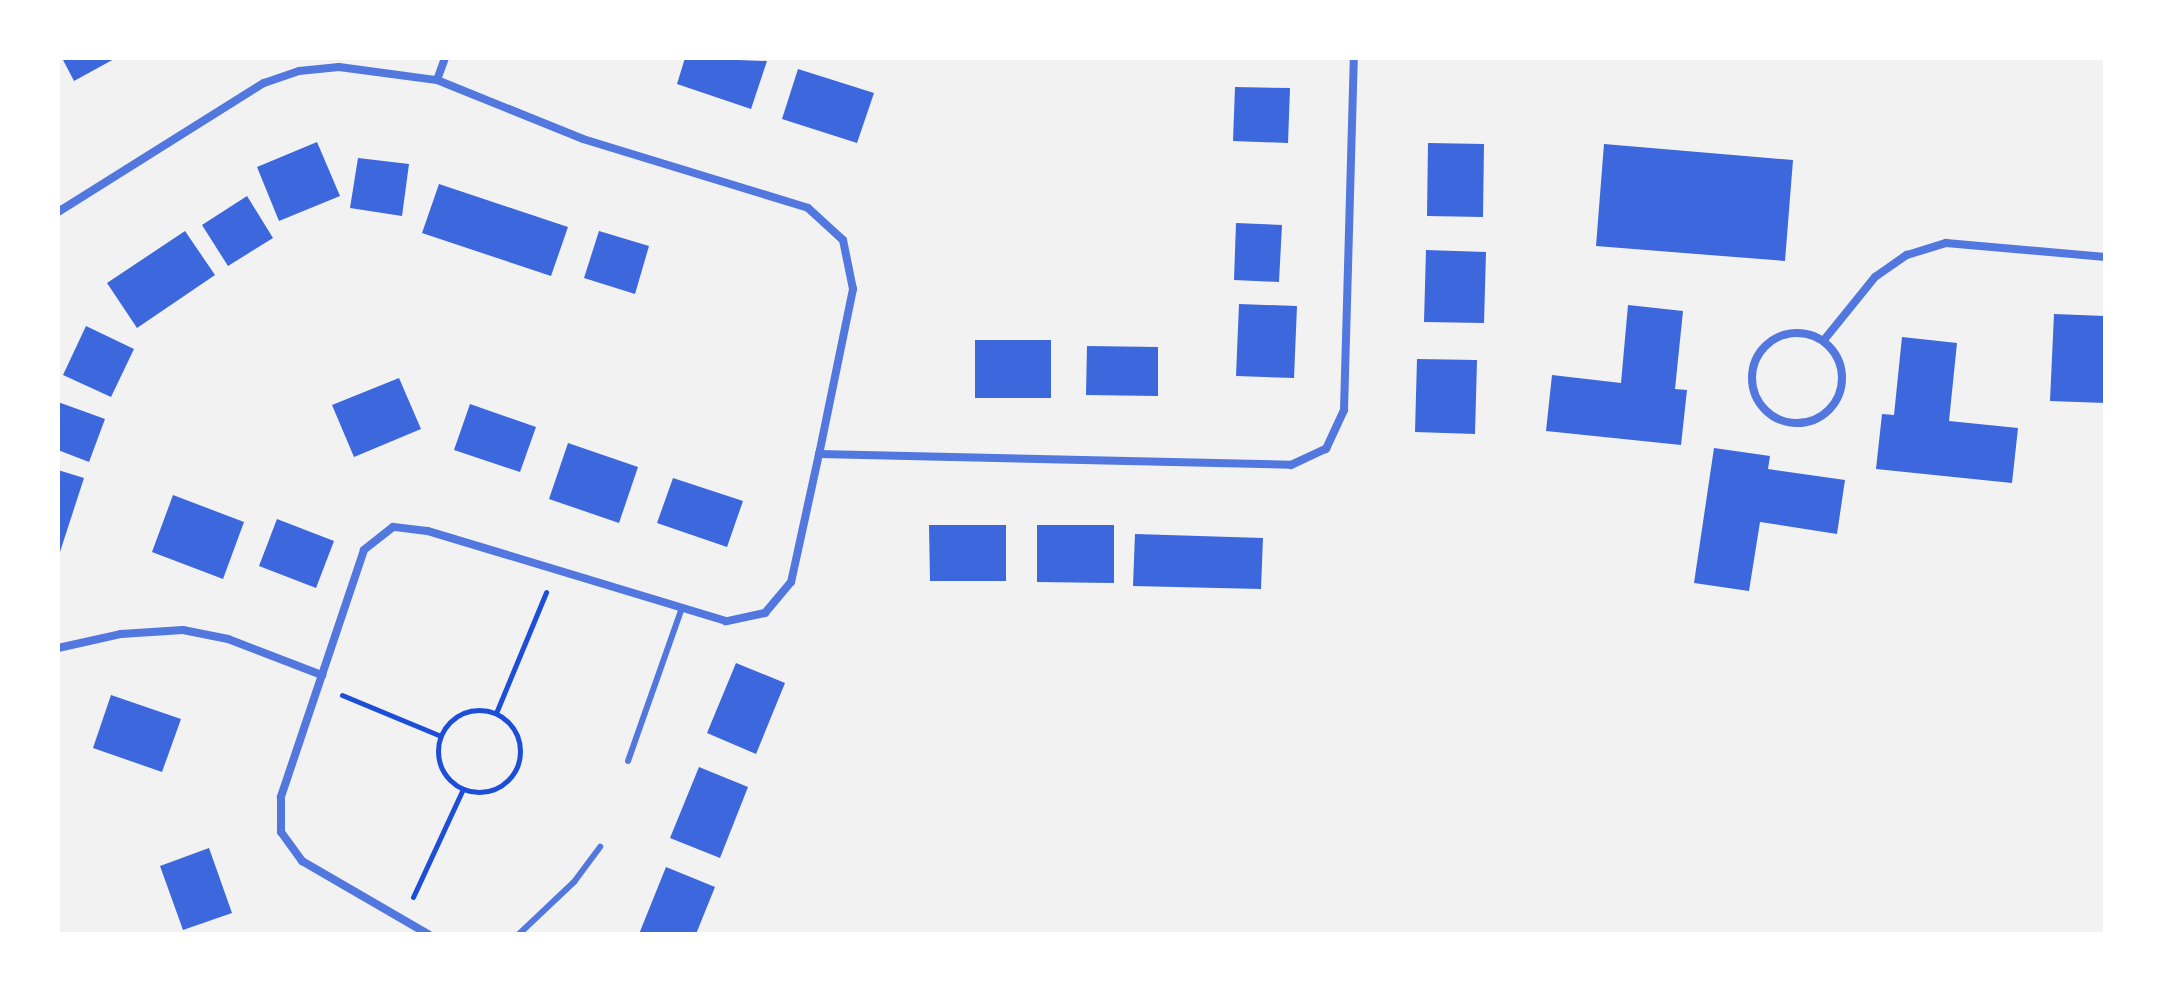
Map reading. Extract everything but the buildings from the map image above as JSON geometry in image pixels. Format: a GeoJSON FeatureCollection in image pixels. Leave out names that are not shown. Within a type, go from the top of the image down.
{"type":"FeatureCollection","features":[{"type":"Feature","properties":{"kind":"street"},"geometry":{"type":"LineString","coordinates":[[437,80],[445,58]]}},
{"type":"Feature","properties":{"kind":"street"},"geometry":{"type":"LineString","coordinates":[[819,454],[1291,465],[1326,449],[1344,410],[1354,58]]}},
{"type":"Feature","properties":{"kind":"street"},"geometry":{"type":"LineString","coordinates":[[58,212],[264,83],[299,71],[339,67],[437,80],[583,139],[808,208],[843,240],[853,289],[819,454],[791,582],[765,613],[726,621],[554,572],[427,531],[393,527],[364,550],[281,797],[281,832],[302,861],[428,934]]}},
{"type":"Feature","properties":{"kind":"street"},"geometry":{"type":"LineString","coordinates":[[1824,340],[1875,277],[1907,255],[1946,243],[2105,257]]}},
{"type":"Feature","properties":{"kind":"street"},"geometry":{"type":"LineString","coordinates":[[1790,332],[1824,340],[1843,370],[1835,404],[1805,423],[1771,415],[1752,385],[1760,351],[1790,332]]}},
{"type":"Feature","properties":{"kind":"street"},"geometry":{"type":"LineString","coordinates":[[58,648],[121,634],[183,630],[228,639],[322,675]]}},
{"type":"Feature","properties":{"kind":"lane"},"geometry":{"type":"LineString","coordinates":[[628,761],[682,608]]}},
{"type":"Feature","properties":{"kind":"lane"},"geometry":{"type":"LineString","coordinates":[[519,934],[574,882],[600,847]]}},
{"type":"Feature","properties":{"kind":"path"},"geometry":{"type":"LineString","coordinates":[[496,713],[554,572]]}},
{"type":"Feature","properties":{"kind":"path"},"geometry":{"type":"LineString","coordinates":[[322,675],[349,701],[441,736]]}},
{"type":"Feature","properties":{"kind":"path"},"geometry":{"type":"LineString","coordinates":[[483,710],[496,713],[516,733],[519,760],[504,784],[477,792],[463,789],[441,767],[441,736],[457,716],[483,710]]}},
{"type":"Feature","properties":{"kind":"path"},"geometry":{"type":"LineString","coordinates":[[402,920],[463,789]]}}]}
